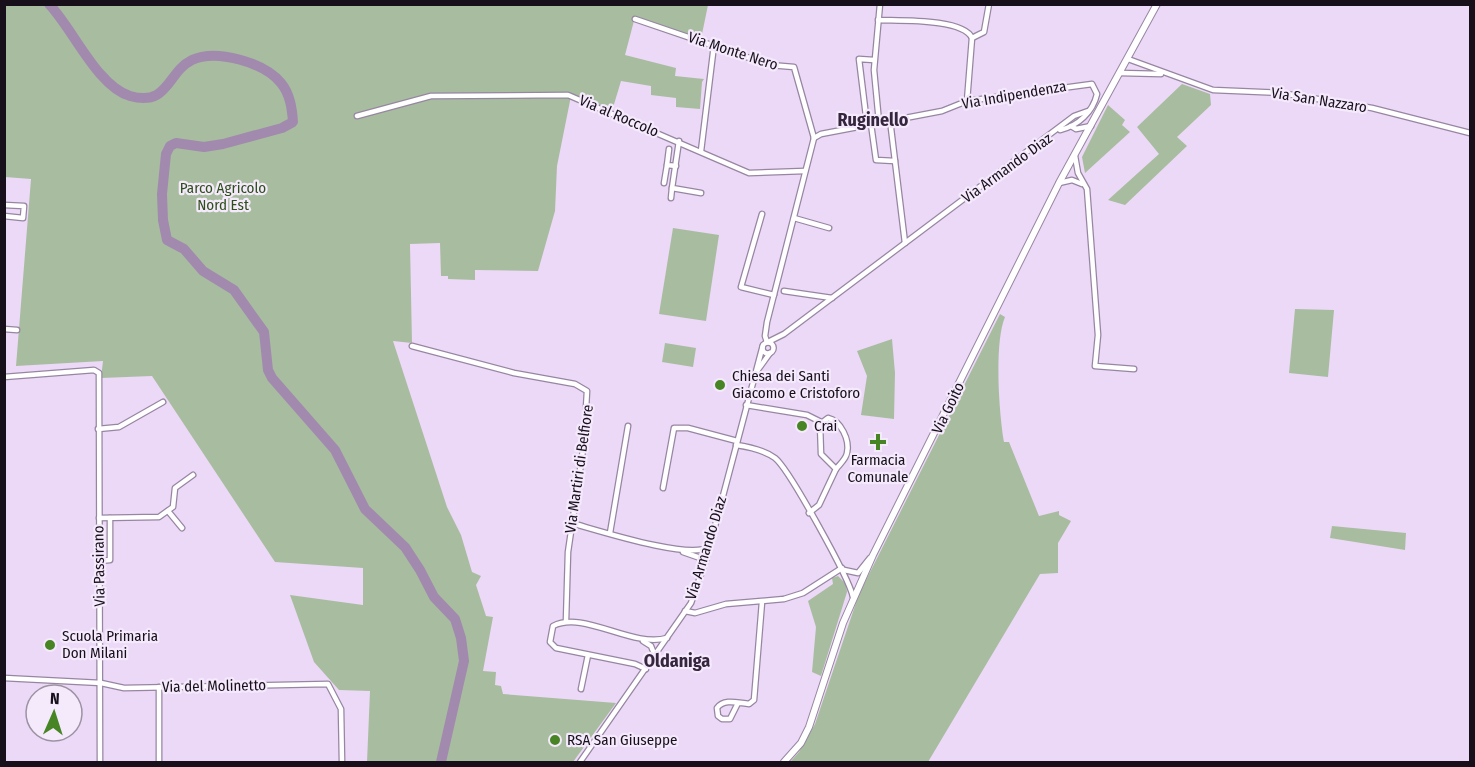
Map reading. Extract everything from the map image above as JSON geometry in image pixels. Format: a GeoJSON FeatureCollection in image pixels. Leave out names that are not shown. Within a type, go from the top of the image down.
{"type":"FeatureCollection","features":[{"type":"Feature","properties":{"kind":"street"},"geometry":{"type":"LineString","coordinates":[[879,122],[874,60],[880,4]]}},
{"type":"Feature","properties":{"kind":"street"},"geometry":{"type":"LineString","coordinates":[[972,38],[984,32],[989,4]]}},
{"type":"Feature","properties":{"kind":"street","name":"Via Goito"},"geometry":{"type":"LineString","coordinates":[[784,762],[801,743],[815,712],[853,597],[873,555],[1059,183],[1157,4]]}},
{"type":"Feature","properties":{"kind":"street","name":"Via Monte Nero"},"geometry":{"type":"LineString","coordinates":[[635,19],[770,65],[796,69],[814,138]]}},
{"type":"Feature","properties":{"kind":"street"},"geometry":{"type":"LineString","coordinates":[[878,20],[948,24],[967,32],[972,38],[967,101]]}},
{"type":"Feature","properties":{"kind":"street"},"geometry":{"type":"LineString","coordinates":[[701,151],[714,45]]}},
{"type":"Feature","properties":{"kind":"street"},"geometry":{"type":"LineString","coordinates":[[874,60],[859,59],[876,160],[895,161]]}},
{"type":"Feature","properties":{"kind":"street","name":"Via San Nazzaro"},"geometry":{"type":"LineString","coordinates":[[1128,59],[1213,90],[1281,93],[1372,108],[1470,133]]}},
{"type":"Feature","properties":{"kind":"street"},"geometry":{"type":"LineString","coordinates":[[1136,75],[1141,64]]}},
{"type":"Feature","properties":{"kind":"street","name":"Via San Nazzaro"},"geometry":{"type":"LineString","coordinates":[[1120,73],[1167,75]]}},
{"type":"Feature","properties":{"kind":"street","name":"Via Indipendenza"},"geometry":{"type":"LineString","coordinates":[[814,138],[869,124],[942,111],[967,101],[1089,83],[1096,87],[1097,94],[1088,111]]}},
{"type":"Feature","properties":{"kind":"street","name":"Via al Roccolo"},"geometry":{"type":"LineString","coordinates":[[357,116],[432,96],[518,97],[554,94],[573,96],[757,175],[805,171]]}},
{"type":"Feature","properties":{"kind":"street"},"geometry":{"type":"LineString","coordinates":[[1074,128],[1088,111],[1096,118]]}},
{"type":"Feature","properties":{"kind":"street","name":"Via Armando Diaz"},"geometry":{"type":"LineString","coordinates":[[580,762],[686,611],[699,583],[754,376],[766,343],[784,334],[1069,121],[1088,111]]}},
{"type":"Feature","properties":{"kind":"street"},"geometry":{"type":"LineString","coordinates":[[890,120],[905,243]]}},
{"type":"Feature","properties":{"kind":"street","name":"Via Armando Diaz"},"geometry":{"type":"LineString","coordinates":[[1058,130],[1074,128],[1069,121]]}},
{"type":"Feature","properties":{"kind":"street"},"geometry":{"type":"LineString","coordinates":[[1074,128],[1091,126]]}},
{"type":"Feature","properties":{"kind":"street"},"geometry":{"type":"LineString","coordinates":[[1074,128],[1082,143]]}},
{"type":"Feature","properties":{"kind":"street"},"geometry":{"type":"LineString","coordinates":[[766,343],[772,350],[764,352],[765,334],[774,295],[814,138]]}},
{"type":"Feature","properties":{"kind":"street"},"geometry":{"type":"LineString","coordinates":[[671,198],[679,141]]}},
{"type":"Feature","properties":{"kind":"street"},"geometry":{"type":"LineString","coordinates":[[664,183],[669,149]]}},
{"type":"Feature","properties":{"kind":"street"},"geometry":{"type":"LineString","coordinates":[[1075,155],[1075,165],[1084,186],[1098,335],[1095,366],[1134,369]]}},
{"type":"Feature","properties":{"kind":"street"},"geometry":{"type":"LineString","coordinates":[[667,165],[676,166]]}},
{"type":"Feature","properties":{"kind":"street"},"geometry":{"type":"LineString","coordinates":[[1059,183],[1072,180],[1084,186]]}},
{"type":"Feature","properties":{"kind":"street"},"geometry":{"type":"LineString","coordinates":[[672,188],[701,193]]}},
{"type":"Feature","properties":{"kind":"street"},"geometry":{"type":"LineString","coordinates":[[4,205],[24,206],[23,218],[4,216]]}},
{"type":"Feature","properties":{"kind":"street"},"geometry":{"type":"LineString","coordinates":[[762,214],[741,287],[774,295]]}},
{"type":"Feature","properties":{"kind":"street"},"geometry":{"type":"LineString","coordinates":[[794,218],[829,228]]}},
{"type":"Feature","properties":{"kind":"street"},"geometry":{"type":"LineString","coordinates":[[784,291],[832,298]]}},
{"type":"Feature","properties":{"kind":"street"},"geometry":{"type":"LineString","coordinates":[[4,329],[17,330]]}},
{"type":"Feature","properties":{"kind":"street","name":"Via Armando Diaz"},"geometry":{"type":"LineString","coordinates":[[754,376],[784,334]]}},
{"type":"Feature","properties":{"kind":"street","name":"Via Martiri di Belfiore"},"geometry":{"type":"LineString","coordinates":[[412,346],[514,372],[575,384],[587,391],[589,397],[582,461],[571,523],[566,621]]}},
{"type":"Feature","properties":{"kind":"street","name":"Via Passirano"},"geometry":{"type":"LineString","coordinates":[[4,377],[98,370],[100,762]]}},
{"type":"Feature","properties":{"kind":"street"},"geometry":{"type":"LineString","coordinates":[[98,429],[119,427],[163,402]]}},
{"type":"Feature","properties":{"kind":"street"},"geometry":{"type":"LineString","coordinates":[[746,405],[807,415],[821,422]]}},
{"type":"Feature","properties":{"kind":"street"},"geometry":{"type":"LineString","coordinates":[[809,513],[819,505],[836,469],[847,454],[845,436],[832,419],[825,418],[821,422],[821,454],[836,469]]}},
{"type":"Feature","properties":{"kind":"street"},"geometry":{"type":"LineString","coordinates":[[610,533],[628,426]]}},
{"type":"Feature","properties":{"kind":"street"},"geometry":{"type":"LineString","coordinates":[[663,488],[674,428],[688,428],[764,452],[778,460],[842,568],[853,597]]}},
{"type":"Feature","properties":{"kind":"street"},"geometry":{"type":"LineString","coordinates":[[99,518],[159,517],[173,507],[175,488],[193,476]]}},
{"type":"Feature","properties":{"kind":"street"},"geometry":{"type":"LineString","coordinates":[[168,511],[182,528]]}},
{"type":"Feature","properties":{"kind":"street"},"geometry":{"type":"LineString","coordinates":[[99,561],[110,560],[110,518]]}},
{"type":"Feature","properties":{"kind":"street"},"geometry":{"type":"LineString","coordinates":[[571,523],[681,550],[706,560]]}},
{"type":"Feature","properties":{"kind":"street"},"geometry":{"type":"LineString","coordinates":[[681,550],[703,551],[709,547]]}},
{"type":"Feature","properties":{"kind":"street"},"geometry":{"type":"LineString","coordinates":[[842,568],[848,572],[858,573],[873,555]]}},
{"type":"Feature","properties":{"kind":"street"},"geometry":{"type":"LineString","coordinates":[[686,611],[695,613],[726,604],[762,602],[802,593],[842,568]]}},
{"type":"Feature","properties":{"kind":"street"},"geometry":{"type":"LineString","coordinates":[[738,703],[730,719],[722,719],[718,716],[716,710],[720,704],[738,703],[749,704],[754,700],[762,602]]}},
{"type":"Feature","properties":{"kind":"street"},"geometry":{"type":"LineString","coordinates":[[646,669],[635,664],[556,648],[550,642],[553,626],[566,621],[640,639],[667,638]]}},
{"type":"Feature","properties":{"kind":"street"},"geometry":{"type":"LineString","coordinates":[[640,639],[651,646],[655,656]]}},
{"type":"Feature","properties":{"kind":"street"},"geometry":{"type":"LineString","coordinates":[[581,689],[588,655]]}},
{"type":"Feature","properties":{"kind":"street","name":"Via del Molinetto"},"geometry":{"type":"LineString","coordinates":[[4,678],[101,683],[124,688],[328,684],[341,709],[342,762]]}},
{"type":"Feature","properties":{"kind":"street"},"geometry":{"type":"LineString","coordinates":[[159,687],[159,762]]}},
{"type":"Feature","properties":{"kind":"green space","name":"Parco Agricolo Nord Est"},"geometry":{"type":"Polygon","coordinates":[[[5,5],[708,5],[701,39],[635,17],[625,55],[676,68],[675,76],[704,79],[700,109],[676,107],[676,98],[651,95],[651,86],[621,81],[612,111],[571,96],[557,166],[555,211],[538,271],[475,270],[475,280],[448,279],[448,276],[441,276],[440,243],[410,244],[412,343],[393,341],[447,507],[461,535],[472,572],[481,576],[476,585],[486,616],[493,617],[483,671],[496,672],[495,685],[501,686],[503,694],[616,703],[573,762],[367,762],[370,691],[339,690],[314,662],[290,595],[363,605],[363,568],[275,562],[152,376],[101,378],[103,361],[16,366],[31,179],[5,177],[5,5]]]}},
{"type":"Feature","properties":{"kind":"green space"},"geometry":{"type":"Polygon","coordinates":[[[1182,84],[1210,94],[1211,105],[1177,137],[1187,146],[1125,205],[1108,200],[1159,154],[1137,127],[1182,84]]]}},
{"type":"Feature","properties":{"kind":"green space"},"geometry":{"type":"Polygon","coordinates":[[[1108,105],[1125,120],[1122,125],[1130,132],[1085,173],[1082,157],[1108,105]]]}},
{"type":"Feature","properties":{"kind":"green space"},"geometry":{"type":"Polygon","coordinates":[[[673,228],[719,235],[706,321],[659,314],[673,228]]]}},
{"type":"Feature","properties":{"kind":"green space"},"geometry":{"type":"Polygon","coordinates":[[[1295,309],[1334,310],[1328,377],[1289,373],[1295,309]]]}},
{"type":"Feature","properties":{"kind":"green space"},"geometry":{"type":"Polygon","coordinates":[[[1000,314],[1005,317],[999,361],[1000,414],[1004,442],[1009,442],[1039,516],[1059,511],[1059,515],[1071,521],[1058,543],[1058,573],[1040,574],[928,762],[790,762],[799,752],[815,724],[859,594],[1000,314]]]}},
{"type":"Feature","properties":{"kind":"green space"},"geometry":{"type":"Polygon","coordinates":[[[892,339],[895,373],[894,419],[861,415],[867,376],[857,351],[892,339]]]}},
{"type":"Feature","properties":{"kind":"green space"},"geometry":{"type":"Polygon","coordinates":[[[665,343],[696,348],[693,367],[662,362],[665,343]]]}},
{"type":"Feature","properties":{"kind":"green space"},"geometry":{"type":"Polygon","coordinates":[[[1332,526],[1406,533],[1405,550],[1330,538],[1332,526]]]}},
{"type":"Feature","properties":{"kind":"green space"},"geometry":{"type":"Polygon","coordinates":[[[838,576],[846,584],[847,592],[821,676],[812,672],[816,627],[808,601],[833,584],[832,578],[838,576]]]}},
{"type":"Feature","properties":{"kind":"waterway"},"geometry":{"type":"LineString","coordinates":[[49,4],[96,69],[118,90],[130,96],[153,97],[166,87],[184,65],[192,60],[214,56],[239,60],[263,69],[281,83],[287,92],[293,122],[282,128],[223,144],[204,147],[176,143],[170,146],[166,154],[162,194],[163,220],[167,240],[184,249],[203,271],[234,290],[264,332],[268,370],[272,378],[335,450],[365,509],[405,547],[434,597],[455,619],[461,638],[464,661],[441,762]]}},
{"type":"Feature","properties":{"kind":"place","name":"Chiesa dei Santi Giacomo e Cristoforo"},"geometry":{"type":"Point","coordinates":[720,385]}},
{"type":"Feature","properties":{"kind":"place","name":"Crai"},"geometry":{"type":"Point","coordinates":[802,426]}},
{"type":"Feature","properties":{"kind":"place","name":"Farmacia Comunale"},"geometry":{"type":"Point","coordinates":[878,442]}},
{"type":"Feature","properties":{"kind":"place","name":"Scuola Primaria Don Milani"},"geometry":{"type":"Point","coordinates":[50,645]}},
{"type":"Feature","properties":{"kind":"place","name":"RSA San Giuseppe"},"geometry":{"type":"Point","coordinates":[555,740]}},
{"type":"Feature","properties":{"kind":"district","name":"Ruginello"},"geometry":{"type":"Point","coordinates":[873,120]}},
{"type":"Feature","properties":{"kind":"district","name":"Oldaniga"},"geometry":{"type":"Point","coordinates":[677,661]}}]}
